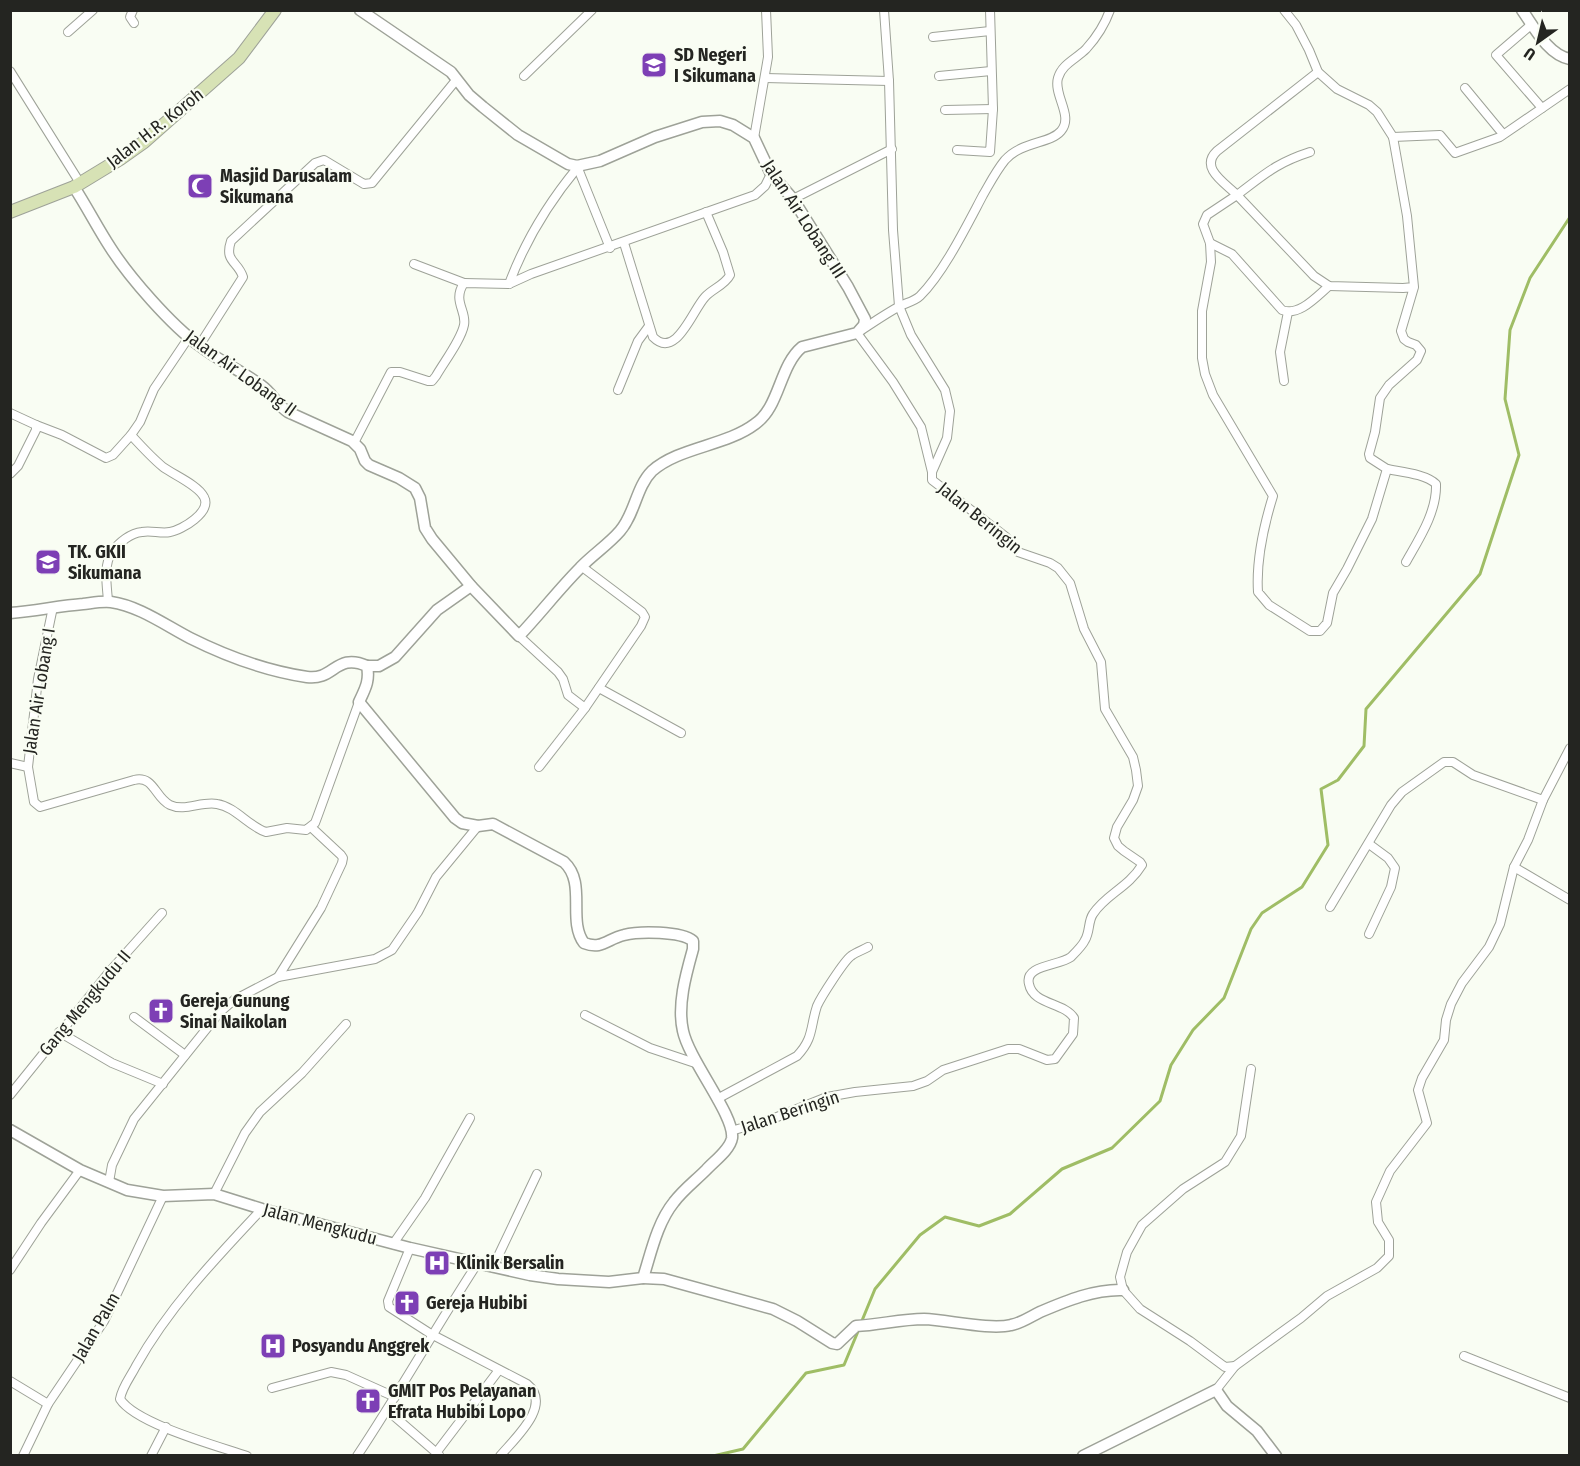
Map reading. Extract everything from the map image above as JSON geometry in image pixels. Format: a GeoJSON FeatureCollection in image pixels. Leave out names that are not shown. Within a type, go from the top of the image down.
{"type":"FeatureCollection","features":[{"type":"Feature","properties":{"kind":"main road","name":"Jalan H.R. Koroh"},"geometry":{"type":"LineString","coordinates":[[10,212],[77,185],[144,142],[239,58],[275,10]]}},
{"type":"Feature","properties":{"kind":"street"},"geometry":{"type":"LineString","coordinates":[[68,32],[93,10]]}},
{"type":"Feature","properties":{"kind":"street"},"geometry":{"type":"LineString","coordinates":[[133,10],[130,17],[134,23]]}},
{"type":"Feature","properties":{"kind":"street"},"geometry":{"type":"LineString","coordinates":[[360,10],[451,72],[469,95],[518,135],[560,161],[578,166]]}},
{"type":"Feature","properties":{"kind":"street"},"geometry":{"type":"LineString","coordinates":[[524,76],[592,10]]}},
{"type":"Feature","properties":{"kind":"street"},"geometry":{"type":"LineString","coordinates":[[754,138],[768,57],[766,10]]}},
{"type":"Feature","properties":{"kind":"street","name":"Jalan Beringin"},"geometry":{"type":"LineString","coordinates":[[731,1131],[772,1119],[827,1098],[855,1092],[913,1086],[927,1081],[943,1070],[1008,1048],[1019,1048],[1047,1060],[1055,1059],[1073,1034],[1074,1018],[1067,1010],[1039,998],[1030,988],[1028,981],[1030,975],[1038,968],[1055,964],[1074,954],[1085,941],[1092,916],[1097,909],[1134,879],[1142,866],[1118,846],[1114,838],[1117,827],[1133,800],[1138,786],[1136,770],[1133,757],[1106,709],[1101,662],[1084,628],[1070,583],[1059,568],[1018,552],[1005,537],[932,480],[932,472],[947,438],[950,411],[945,390],[910,335],[899,306],[892,230],[892,149],[884,10]]}},
{"type":"Feature","properties":{"kind":"street"},"geometry":{"type":"LineString","coordinates":[[957,150],[990,152],[993,109],[990,10]]}},
{"type":"Feature","properties":{"kind":"street"},"geometry":{"type":"LineString","coordinates":[[519,636],[581,566],[621,530],[632,512],[643,483],[652,472],[667,461],[733,436],[756,424],[763,417],[779,389],[792,357],[802,347],[857,333],[899,306],[918,298],[955,246],[992,180],[1006,160],[1025,146],[1061,132],[1065,118],[1057,87],[1059,75],[1064,66],[1087,48],[1107,20],[1110,10]]}},
{"type":"Feature","properties":{"kind":"street"},"geometry":{"type":"LineString","coordinates":[[1284,10],[1296,25],[1310,50],[1318,72],[1338,89],[1377,111],[1393,137],[1407,216],[1414,287],[1401,331],[1408,342],[1419,348],[1420,356],[1384,390],[1380,398],[1369,454],[1370,458],[1387,469],[1421,477],[1434,481],[1436,484],[1434,504],[1406,562]]}},
{"type":"Feature","properties":{"kind":"street"},"geometry":{"type":"LineString","coordinates":[[1522,10],[1549,48],[1563,58],[1569,59]]}},
{"type":"Feature","properties":{"kind":"street"},"geometry":{"type":"LineString","coordinates":[[1532,24],[1496,55],[1542,108]]}},
{"type":"Feature","properties":{"kind":"street"},"geometry":{"type":"LineString","coordinates":[[933,37],[990,31]]}},
{"type":"Feature","properties":{"kind":"street"},"geometry":{"type":"LineString","coordinates":[[10,71],[77,185]]}},
{"type":"Feature","properties":{"kind":"street"},"geometry":{"type":"LineString","coordinates":[[939,76],[991,71]]}},
{"type":"Feature","properties":{"kind":"street"},"geometry":{"type":"LineString","coordinates":[[1318,72],[1210,157],[1211,170],[1238,195],[1314,276],[1329,286],[1414,287]]}},
{"type":"Feature","properties":{"kind":"street"},"geometry":{"type":"LineString","coordinates":[[765,78],[889,81]]}},
{"type":"Feature","properties":{"kind":"street"},"geometry":{"type":"LineString","coordinates":[[199,346],[243,277],[230,259],[228,252],[231,241],[315,163],[324,160],[364,184],[372,183],[457,79]]}},
{"type":"Feature","properties":{"kind":"street"},"geometry":{"type":"LineString","coordinates":[[1465,88],[1503,134]]}},
{"type":"Feature","properties":{"kind":"street"},"geometry":{"type":"LineString","coordinates":[[1393,137],[1440,135],[1455,153],[1503,134],[1569,89]]}},
{"type":"Feature","properties":{"kind":"street"},"geometry":{"type":"LineString","coordinates":[[945,110],[993,109]]}},
{"type":"Feature","properties":{"kind":"street","name":"Jalan Air Lobang III"},"geometry":{"type":"LineString","coordinates":[[578,166],[600,161],[655,137],[702,122],[720,121],[733,125],[754,138],[771,174],[793,199],[862,312],[865,318],[864,325],[857,333]]}},
{"type":"Feature","properties":{"kind":"street"},"geometry":{"type":"LineString","coordinates":[[793,199],[892,149]]}},
{"type":"Feature","properties":{"kind":"street"},"geometry":{"type":"LineString","coordinates":[[1310,152],[1285,160],[1271,168],[1238,195],[1208,215],[1203,227],[1210,243],[1211,262],[1202,311],[1204,374],[1213,394],[1273,496],[1267,514],[1259,567],[1258,592],[1264,601],[1310,631],[1324,627],[1333,593],[1372,519],[1387,469]]}},
{"type":"Feature","properties":{"kind":"street"},"geometry":{"type":"LineString","coordinates":[[578,166],[610,248]]}},
{"type":"Feature","properties":{"kind":"street"},"geometry":{"type":"LineString","coordinates":[[509,284],[525,244],[578,166]]}},
{"type":"Feature","properties":{"kind":"street"},"geometry":{"type":"LineString","coordinates":[[414,264],[464,283],[509,284],[531,274],[755,195],[765,186],[771,174]]}},
{"type":"Feature","properties":{"kind":"street","name":"Jalan Air Lobang II"},"geometry":{"type":"LineString","coordinates":[[77,185],[110,247],[171,321],[199,346],[263,386],[288,412],[354,443],[369,465],[415,488],[420,498],[425,528],[471,586],[519,636],[558,672],[568,695],[585,708]]}},
{"type":"Feature","properties":{"kind":"street"},"geometry":{"type":"LineString","coordinates":[[624,243],[653,337],[665,344],[672,342],[705,297],[729,278],[730,270],[706,212]]}},
{"type":"Feature","properties":{"kind":"street"},"geometry":{"type":"LineString","coordinates":[[1210,243],[1232,254],[1282,310],[1297,311],[1329,286]]}},
{"type":"Feature","properties":{"kind":"street"},"geometry":{"type":"LineString","coordinates":[[354,443],[391,372],[400,372],[428,381],[432,381],[436,376],[463,329],[465,320],[459,305],[459,298],[464,283]]}},
{"type":"Feature","properties":{"kind":"street"},"geometry":{"type":"LineString","coordinates":[[1284,381],[1280,352],[1288,312]]}},
{"type":"Feature","properties":{"kind":"street"},"geometry":{"type":"LineString","coordinates":[[618,390],[638,341],[649,326]]}},
{"type":"Feature","properties":{"kind":"street"},"geometry":{"type":"LineString","coordinates":[[857,333],[893,382],[921,427],[932,472]]}},
{"type":"Feature","properties":{"kind":"street"},"geometry":{"type":"LineString","coordinates":[[10,413],[62,435],[106,458],[113,455],[140,422],[147,401],[189,337]]}},
{"type":"Feature","properties":{"kind":"street"},"geometry":{"type":"LineString","coordinates":[[10,474],[18,466],[36,430],[36,425]]}},
{"type":"Feature","properties":{"kind":"street"},"geometry":{"type":"LineString","coordinates":[[108,601],[108,566],[112,552],[117,546],[130,536],[143,531],[170,532],[179,529],[201,513],[206,503],[198,490],[164,467],[131,435]]}},
{"type":"Feature","properties":{"kind":"street"},"geometry":{"type":"LineString","coordinates":[[539,767],[585,708],[645,617],[642,612],[581,566]]}},
{"type":"Feature","properties":{"kind":"street","name":"Jalan Air Lobang I"},"geometry":{"type":"LineString","coordinates":[[10,613],[108,601],[141,612],[218,651],[242,660],[308,677],[322,676],[347,662],[356,661],[367,666],[380,666],[395,657],[437,610],[471,586]]}},
{"type":"Feature","properties":{"kind":"street","name":"Jalan Air Lobang I"},"geometry":{"type":"LineString","coordinates":[[53,607],[38,679],[27,767],[34,802],[40,807],[138,779],[150,783],[161,798],[171,806],[218,804],[266,832],[287,828],[306,830],[311,827]]}},
{"type":"Feature","properties":{"kind":"street"},"geometry":{"type":"LineString","coordinates":[[278,977],[321,908],[342,863],[341,855],[311,827],[318,815],[368,683],[367,666]]}},
{"type":"Feature","properties":{"kind":"street"},"geometry":{"type":"LineString","coordinates":[[599,688],[681,733]]}},
{"type":"Feature","properties":{"kind":"street"},"geometry":{"type":"LineString","coordinates":[[359,702],[455,818],[462,823],[478,826],[493,824],[570,867],[576,889],[577,923],[584,943],[599,946],[617,937],[642,932],[682,936],[693,941],[681,1017],[686,1043],[695,1063],[717,1099],[731,1131],[732,1139],[725,1151],[685,1190],[666,1214],[659,1226],[643,1278]]}},
{"type":"Feature","properties":{"kind":"street"},"geometry":{"type":"LineString","coordinates":[[1083,1455],[1216,1390],[1235,1366],[1301,1318],[1326,1296],[1377,1268],[1389,1256],[1389,1240],[1378,1222],[1376,1202],[1390,1171],[1427,1123],[1418,1090],[1422,1078],[1444,1040],[1446,1020],[1451,1004],[1462,983],[1489,947],[1500,924],[1514,867],[1569,748]]}},
{"type":"Feature","properties":{"kind":"street"},"geometry":{"type":"LineString","coordinates":[[1330,907],[1391,805],[1402,792],[1444,762],[1453,762],[1473,775],[1543,800]]}},
{"type":"Feature","properties":{"kind":"street"},"geometry":{"type":"LineString","coordinates":[[10,763],[27,767]]}},
{"type":"Feature","properties":{"kind":"street"},"geometry":{"type":"LineString","coordinates":[[109,1182],[112,1166],[134,1119],[220,1012],[234,1000],[278,977],[375,958],[392,950],[418,912],[435,876],[478,826]]}},
{"type":"Feature","properties":{"kind":"street"},"geometry":{"type":"LineString","coordinates":[[1368,844],[1388,858],[1395,868],[1391,887],[1369,934]]}},
{"type":"Feature","properties":{"kind":"street"},"geometry":{"type":"LineString","coordinates":[[1514,867],[1569,900]]}},
{"type":"Feature","properties":{"kind":"street","name":"Gang Mengkudu II"},"geometry":{"type":"LineString","coordinates":[[10,1095],[59,1032],[162,913]]}},
{"type":"Feature","properties":{"kind":"street"},"geometry":{"type":"LineString","coordinates":[[717,1099],[796,1056],[805,1047],[810,1037],[818,1003],[843,964],[851,956],[868,947]]}},
{"type":"Feature","properties":{"kind":"street"},"geometry":{"type":"LineString","coordinates":[[585,1016],[650,1048],[695,1063]]}},
{"type":"Feature","properties":{"kind":"street"},"geometry":{"type":"LineString","coordinates":[[134,1017],[184,1055]]}},
{"type":"Feature","properties":{"kind":"street"},"geometry":{"type":"LineString","coordinates":[[214,1194],[245,1133],[260,1112],[302,1073],[346,1024]]}},
{"type":"Feature","properties":{"kind":"street"},"geometry":{"type":"LineString","coordinates":[[59,1032],[112,1063],[163,1084]]}},
{"type":"Feature","properties":{"kind":"street"},"geometry":{"type":"LineString","coordinates":[[1235,1366],[1225,1367],[1140,1309],[1123,1290],[1120,1277],[1123,1262],[1142,1225],[1183,1189],[1225,1162],[1241,1136],[1251,1069]]}},
{"type":"Feature","properties":{"kind":"street"},"geometry":{"type":"LineString","coordinates":[[393,1244],[425,1198],[470,1119]]}},
{"type":"Feature","properties":{"kind":"street","name":"Jalan Mengkudu"},"geometry":{"type":"LineString","coordinates":[[10,1130],[80,1170],[127,1190],[163,1196],[214,1194],[393,1244],[477,1264],[558,1279],[609,1282],[643,1278],[671,1281],[773,1309],[832,1343],[841,1341],[856,1326],[902,1320],[923,1319],[1007,1326],[1096,1292],[1123,1290]]}},
{"type":"Feature","properties":{"kind":"street"},"geometry":{"type":"LineString","coordinates":[[10,1270],[80,1170]]}},
{"type":"Feature","properties":{"kind":"street"},"geometry":{"type":"LineString","coordinates":[[493,1267],[537,1173]]}},
{"type":"Feature","properties":{"kind":"street","name":"Jalan Palm"},"geometry":{"type":"LineString","coordinates":[[23,1455],[48,1404],[104,1321],[163,1196]]}},
{"type":"Feature","properties":{"kind":"street"},"geometry":{"type":"LineString","coordinates":[[247,1455],[166,1427],[126,1406],[120,1399],[164,1321],[206,1269],[262,1209]]}},
{"type":"Feature","properties":{"kind":"street"},"geometry":{"type":"LineString","coordinates":[[410,1248],[388,1301],[389,1307],[431,1334],[533,1389],[537,1402],[531,1418],[500,1455]]}},
{"type":"Feature","properties":{"kind":"street"},"geometry":{"type":"LineString","coordinates":[[357,1455],[477,1264]]}},
{"type":"Feature","properties":{"kind":"street"},"geometry":{"type":"LineString","coordinates":[[1464,1356],[1569,1398]]}},
{"type":"Feature","properties":{"kind":"street"},"geometry":{"type":"LineString","coordinates":[[387,1410],[437,1454],[499,1370]]}},
{"type":"Feature","properties":{"kind":"street"},"geometry":{"type":"LineString","coordinates":[[272,1388],[331,1372],[346,1375],[395,1397]]}},
{"type":"Feature","properties":{"kind":"street"},"geometry":{"type":"LineString","coordinates":[[10,1381],[48,1404]]}},
{"type":"Feature","properties":{"kind":"street"},"geometry":{"type":"LineString","coordinates":[[1216,1390],[1227,1406],[1257,1431],[1276,1455]]}},
{"type":"Feature","properties":{"kind":"street"},"geometry":{"type":"LineString","coordinates":[[151,1455],[166,1427]]}},
{"type":"Feature","properties":{"kind":"waterway"},"geometry":{"type":"LineString","coordinates":[[861,1323],[875,1289],[920,1235],[945,1217],[979,1226],[1010,1214],[1062,1169],[1112,1148],[1160,1101],[1171,1065],[1193,1030],[1224,998],[1251,929],[1262,913],[1302,887],[1328,845],[1321,789],[1338,780],[1364,746],[1366,709],[1480,574],[1519,455],[1505,399],[1510,330],[1530,278],[1570,217]]}},
{"type":"Feature","properties":{"kind":"waterway"},"geometry":{"type":"LineString","coordinates":[[713,1456],[743,1449],[806,1373],[844,1365],[859,1329]]}},
{"type":"Feature","properties":{"kind":"place","name":"SD Negeri I Sikumana"},"geometry":{"type":"Point","coordinates":[654,65]}},
{"type":"Feature","properties":{"kind":"place","name":"Masjid Darusalam Sikumana"},"geometry":{"type":"Point","coordinates":[200,186]}},
{"type":"Feature","properties":{"kind":"place","name":"TK. GKII Sikumana"},"geometry":{"type":"Point","coordinates":[48,562]}},
{"type":"Feature","properties":{"kind":"place","name":"Gereja Gunung Sinai Naikolan"},"geometry":{"type":"Point","coordinates":[161,1011]}},
{"type":"Feature","properties":{"kind":"place","name":"Klinik Bersalin"},"geometry":{"type":"Point","coordinates":[437,1263]}},
{"type":"Feature","properties":{"kind":"place","name":"Gereja Hubibi"},"geometry":{"type":"Point","coordinates":[407,1303]}},
{"type":"Feature","properties":{"kind":"place","name":"Posyandu Anggrek"},"geometry":{"type":"Point","coordinates":[273,1346]}},
{"type":"Feature","properties":{"kind":"place","name":"GMIT Pos Pelayanan Efrata Hubibi Lopo"},"geometry":{"type":"Point","coordinates":[368,1401]}}]}
